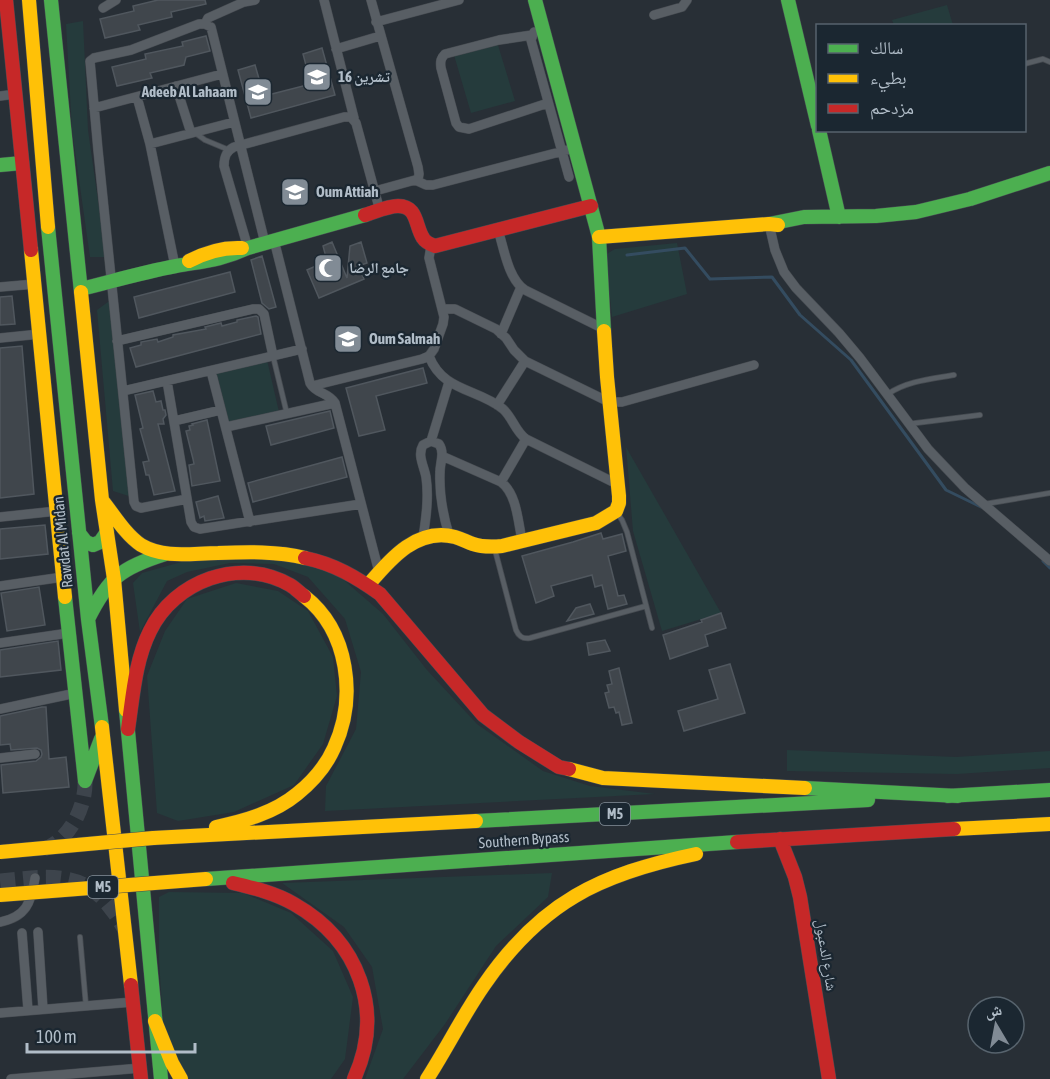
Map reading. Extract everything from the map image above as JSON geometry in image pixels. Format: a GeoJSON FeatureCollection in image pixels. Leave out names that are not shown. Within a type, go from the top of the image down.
{"type":"FeatureCollection","features":[{"type":"Feature","properties":{"kind":"main road"},"geometry":{"type":"LineString","coordinates":[[6,0],[5,44],[16,94],[85,781],[103,736]]}},
{"type":"Feature","properties":{"kind":"main road","name":"Rawdat Al Midan"},"geometry":{"type":"LineString","coordinates":[[29,0],[52,277],[88,619],[141,1073]]}},
{"type":"Feature","properties":{"kind":"main road"},"geometry":{"type":"LineString","coordinates":[[51,0],[102,500],[114,579],[161,1079]]}},
{"type":"Feature","properties":{"kind":"main road"},"geometry":{"type":"LineString","coordinates":[[369,584],[404,547],[415,540],[434,535],[449,535],[494,547],[596,523],[616,511],[619,503],[619,485],[606,377],[599,237],[591,206],[568,149],[555,101],[537,32],[535,0]]}},
{"type":"Feature","properties":{"kind":"main road"},"geometry":{"type":"LineString","coordinates":[[788,0],[816,120]]}},
{"type":"Feature","properties":{"kind":"main road"},"geometry":{"type":"LineString","coordinates":[[819,132],[839,217]]}},
{"type":"Feature","properties":{"kind":"main road"},"geometry":{"type":"LineString","coordinates":[[0,165],[22,163]]}},
{"type":"Feature","properties":{"kind":"main road"},"geometry":{"type":"LineString","coordinates":[[599,237],[769,224],[804,225],[839,217],[912,213],[960,202],[1050,173]]}},
{"type":"Feature","properties":{"kind":"main road"},"geometry":{"type":"LineString","coordinates":[[81,289],[179,265],[216,260],[248,248],[402,206],[411,209],[422,237],[431,246],[440,246],[591,206]]}},
{"type":"Feature","properties":{"kind":"main road"},"geometry":{"type":"LineString","coordinates":[[102,500],[131,536],[141,544],[165,554]]}},
{"type":"Feature","properties":{"kind":"main road"},"geometry":{"type":"LineString","coordinates":[[79,533],[86,543],[96,545],[101,542],[107,532]]}},
{"type":"Feature","properties":{"kind":"main road"},"geometry":{"type":"LineString","coordinates":[[88,619],[99,598],[123,571],[165,554],[253,552],[283,553],[310,558],[350,572],[369,584],[386,600],[483,715],[519,742],[559,767],[603,778],[958,795]]}},
{"type":"Feature","properties":{"kind":"main road"},"geometry":{"type":"LineString","coordinates":[[128,729],[140,659],[147,638],[156,619],[171,600],[190,586],[212,577],[235,573],[258,574],[281,580],[301,592],[319,607],[332,627],[341,648],[346,672],[347,696],[344,722],[335,746],[312,781],[276,808],[243,820],[153,838]]}},
{"type":"Feature","properties":{"kind":"main road","name":"Southern Bypass"},"geometry":{"type":"LineString","coordinates":[[0,852],[153,838],[1050,790]]}},
{"type":"Feature","properties":{"kind":"main road","name":"Southern Bypass"},"geometry":{"type":"LineString","coordinates":[[0,895],[780,839],[1050,824]]}},
{"type":"Feature","properties":{"kind":"main road"},"geometry":{"type":"LineString","coordinates":[[428,1079],[484,985],[503,959],[519,939],[562,902],[603,880],[637,868],[673,858],[780,839]]}},
{"type":"Feature","properties":{"kind":"main road","name":"شارع الدعبول"},"geometry":{"type":"LineString","coordinates":[[780,839],[800,897],[829,1079]]}},
{"type":"Feature","properties":{"kind":"main road"},"geometry":{"type":"LineString","coordinates":[[206,879],[262,889],[283,897],[316,919],[334,935],[349,954],[366,998],[369,1021],[367,1044],[361,1066],[354,1079]]}},
{"type":"Feature","properties":{"kind":"main road"},"geometry":{"type":"LineString","coordinates":[[155,1021],[181,1079]]}},
{"type":"Feature","properties":{"kind":"street"},"geometry":{"type":"LineString","coordinates":[[103,8],[116,0]]}},
{"type":"Feature","properties":{"kind":"street"},"geometry":{"type":"LineString","coordinates":[[205,24],[208,18],[244,1],[255,0]]}},
{"type":"Feature","properties":{"kind":"street"},"geometry":{"type":"LineString","coordinates":[[324,0],[380,211]]}},
{"type":"Feature","properties":{"kind":"street"},"geometry":{"type":"LineString","coordinates":[[371,0],[418,167],[418,180]]}},
{"type":"Feature","properties":{"kind":"street"},"geometry":{"type":"LineString","coordinates":[[376,22],[459,0]]}},
{"type":"Feature","properties":{"kind":"street"},"geometry":{"type":"LineString","coordinates":[[654,15],[682,7],[687,0]]}},
{"type":"Feature","properties":{"kind":"street"},"geometry":{"type":"LineString","coordinates":[[187,499],[143,508],[136,506],[134,502],[90,61],[94,58],[131,50],[199,24],[205,24],[211,27],[240,146],[312,386],[318,392],[330,397],[335,403],[379,572]]}},
{"type":"Feature","properties":{"kind":"street"},"geometry":{"type":"LineString","coordinates":[[537,32],[446,54],[442,58],[441,68],[459,127],[469,129],[555,101]]}},
{"type":"Feature","properties":{"kind":"street"},"geometry":{"type":"LineString","coordinates":[[336,49],[380,36]]}},
{"type":"Feature","properties":{"kind":"street"},"geometry":{"type":"LineString","coordinates":[[94,108],[222,74]]}},
{"type":"Feature","properties":{"kind":"street"},"geometry":{"type":"LineString","coordinates":[[177,86],[193,133]]}},
{"type":"Feature","properties":{"kind":"street"},"geometry":{"type":"LineString","coordinates":[[0,96],[16,94]]}},
{"type":"Feature","properties":{"kind":"street"},"geometry":{"type":"LineString","coordinates":[[137,97],[179,265]]}},
{"type":"Feature","properties":{"kind":"street"},"geometry":{"type":"LineString","coordinates":[[248,248],[224,166],[225,154],[240,146],[348,116],[354,118]]}},
{"type":"Feature","properties":{"kind":"street"},"geometry":{"type":"LineString","coordinates":[[150,144],[234,122]]}},
{"type":"Feature","properties":{"kind":"street"},"geometry":{"type":"LineString","coordinates":[[375,191],[412,180],[433,185],[568,149],[569,177]]}},
{"type":"Feature","properties":{"kind":"street"},"geometry":{"type":"LineString","coordinates":[[769,224],[775,250],[784,272],[853,350],[928,449],[965,488],[1050,561]]}},
{"type":"Feature","properties":{"kind":"street"},"geometry":{"type":"LineString","coordinates":[[498,230],[514,279],[521,287],[604,329]]}},
{"type":"Feature","properties":{"kind":"street"},"geometry":{"type":"LineString","coordinates":[[312,386],[429,356],[434,349],[444,317],[429,258],[431,246]]}},
{"type":"Feature","properties":{"kind":"street"},"geometry":{"type":"LineString","coordinates":[[0,287],[35,284]]}},
{"type":"Feature","properties":{"kind":"street"},"geometry":{"type":"LineString","coordinates":[[501,334],[521,287]]}},
{"type":"Feature","properties":{"kind":"street"},"geometry":{"type":"LineString","coordinates":[[117,341],[259,309],[264,314],[273,356]]}},
{"type":"Feature","properties":{"kind":"street"},"geometry":{"type":"LineString","coordinates":[[443,309],[455,309],[501,334],[525,361],[609,402],[622,402],[754,365]]}},
{"type":"Feature","properties":{"kind":"street"},"geometry":{"type":"LineString","coordinates":[[0,338],[40,334]]}},
{"type":"Feature","properties":{"kind":"street"},"geometry":{"type":"LineString","coordinates":[[123,391],[302,349]]}},
{"type":"Feature","properties":{"kind":"street"},"geometry":{"type":"LineString","coordinates":[[429,356],[435,369],[449,382],[497,405],[508,415],[526,439],[619,485]]}},
{"type":"Feature","properties":{"kind":"street"},"geometry":{"type":"LineString","coordinates":[[497,405],[525,361]]}},
{"type":"Feature","properties":{"kind":"street"},"geometry":{"type":"LineString","coordinates":[[211,371],[250,522]]}},
{"type":"Feature","properties":{"kind":"street"},"geometry":{"type":"LineString","coordinates":[[167,381],[192,525],[197,528],[250,522],[361,504]]}},
{"type":"Feature","properties":{"kind":"street"},"geometry":{"type":"LineString","coordinates":[[423,538],[427,486],[420,453],[423,445],[431,441],[449,382]]}},
{"type":"Feature","properties":{"kind":"street"},"geometry":{"type":"LineString","coordinates":[[226,427],[335,403]]}},
{"type":"Feature","properties":{"kind":"street"},"geometry":{"type":"LineString","coordinates":[[174,421],[221,410]]}},
{"type":"Feature","properties":{"kind":"street"},"geometry":{"type":"LineString","coordinates":[[501,482],[526,439]]}},
{"type":"Feature","properties":{"kind":"street"},"geometry":{"type":"LineString","coordinates":[[431,441],[442,447],[440,474],[442,506],[449,535]]}},
{"type":"Feature","properties":{"kind":"street"},"geometry":{"type":"LineString","coordinates":[[442,456],[501,482],[508,489],[511,493],[522,540]]}},
{"type":"Feature","properties":{"kind":"street"},"geometry":{"type":"LineString","coordinates":[[427,506],[442,506]]}},
{"type":"Feature","properties":{"kind":"street"},"geometry":{"type":"LineString","coordinates":[[0,517],[57,511]]}},
{"type":"Feature","properties":{"kind":"street"},"geometry":{"type":"LineString","coordinates":[[0,586],[63,577]]}},
{"type":"Feature","properties":{"kind":"street"},"geometry":{"type":"LineString","coordinates":[[0,643],[69,633]]}},
{"type":"Feature","properties":{"kind":"street"},"geometry":{"type":"LineString","coordinates":[[0,709],[76,693]]}},
{"type":"Feature","properties":{"kind":"street"},"geometry":{"type":"LineString","coordinates":[[0,758],[35,754]]}},
{"type":"Feature","properties":{"kind":"street"},"geometry":{"type":"LineString","coordinates":[[0,922],[22,913],[31,898],[34,878]]}},
{"type":"Feature","properties":{"kind":"street"},"geometry":{"type":"LineString","coordinates":[[38,932],[43,1009]]}},
{"type":"Feature","properties":{"kind":"street"},"geometry":{"type":"LineString","coordinates":[[22,933],[28,1010]]}},
{"type":"Feature","properties":{"kind":"street"},"geometry":{"type":"LineString","coordinates":[[0,1013],[133,1002]]}},
{"type":"Feature","properties":{"kind":"street"},"geometry":{"type":"LineString","coordinates":[[11,1079],[141,1073]]}},
{"type":"Feature","properties":{"kind":"lane"},"geometry":{"type":"LineString","coordinates":[[1026,63],[1043,59],[1050,62]]}},
{"type":"Feature","properties":{"kind":"lane"},"geometry":{"type":"LineString","coordinates":[[193,133],[229,150]]}},
{"type":"Feature","properties":{"kind":"lane"},"geometry":{"type":"LineString","coordinates":[[273,356],[287,414]]}},
{"type":"Feature","properties":{"kind":"lane"},"geometry":{"type":"LineString","coordinates":[[887,394],[908,384],[954,375]]}},
{"type":"Feature","properties":{"kind":"lane"},"geometry":{"type":"LineString","coordinates":[[908,424],[980,415]]}},
{"type":"Feature","properties":{"kind":"lane"},"geometry":{"type":"LineString","coordinates":[[984,504],[1050,493]]}},
{"type":"Feature","properties":{"kind":"lane"},"geometry":{"type":"LineString","coordinates":[[616,511],[627,532],[652,628]]}},
{"type":"Feature","properties":{"kind":"lane"},"geometry":{"type":"LineString","coordinates":[[494,547],[516,630],[523,638],[646,606]]}},
{"type":"Feature","properties":{"kind":"lane"},"geometry":{"type":"LineString","coordinates":[[80,937],[86,1006]]}},
{"type":"Feature","properties":{"kind":"green space"},"geometry":{"type":"Polygon","coordinates":[[[947,5],[953,24],[894,24],[892,20],[947,5]]]}},
{"type":"Feature","properties":{"kind":"green space"},"geometry":{"type":"Polygon","coordinates":[[[83,21],[88,130],[106,257],[90,257],[72,130],[66,24],[83,21]]]}},
{"type":"Feature","properties":{"kind":"green space"},"geometry":{"type":"Polygon","coordinates":[[[497,42],[515,101],[471,113],[454,55],[497,42]]]}},
{"type":"Feature","properties":{"kind":"green space"},"geometry":{"type":"Polygon","coordinates":[[[677,243],[687,294],[612,317],[610,297],[600,258],[615,249],[677,243]]]}},
{"type":"Feature","properties":{"kind":"green space"},"geometry":{"type":"Polygon","coordinates":[[[112,299],[135,498],[113,491],[97,310],[112,299]]]}},
{"type":"Feature","properties":{"kind":"green space"},"geometry":{"type":"Polygon","coordinates":[[[267,360],[279,412],[229,424],[216,371],[267,360]]]}},
{"type":"Feature","properties":{"kind":"green space"},"geometry":{"type":"Polygon","coordinates":[[[626,447],[721,613],[662,631],[633,531],[626,447]]]}},
{"type":"Feature","properties":{"kind":"green space"},"geometry":{"type":"Polygon","coordinates":[[[263,556],[295,562],[338,575],[383,614],[427,670],[477,724],[543,771],[590,786],[655,794],[325,811],[326,786],[356,729],[361,672],[345,619],[308,577],[274,564],[230,563],[187,572],[167,581],[140,632],[133,583],[142,573],[185,561],[263,556]]]}},
{"type":"Feature","properties":{"kind":"green space"},"geometry":{"type":"Polygon","coordinates":[[[236,583],[278,591],[308,611],[333,657],[337,696],[323,744],[294,785],[234,812],[178,821],[157,813],[147,676],[165,631],[187,599],[236,583]]]}},
{"type":"Feature","properties":{"kind":"green space"},"geometry":{"type":"Polygon","coordinates":[[[787,750],[956,757],[1050,751],[1050,768],[957,774],[787,771],[787,750]]]}},
{"type":"Feature","properties":{"kind":"green space"},"geometry":{"type":"Polygon","coordinates":[[[552,873],[548,897],[496,946],[445,1024],[403,1079],[365,1079],[383,1029],[372,967],[344,927],[282,883],[552,873]]]}},
{"type":"Feature","properties":{"kind":"green space"},"geometry":{"type":"Polygon","coordinates":[[[169,892],[243,893],[291,913],[333,951],[353,997],[345,1059],[331,1079],[189,1079],[174,1058],[163,1022],[159,960],[159,897],[169,892]]]}},
{"type":"Feature","properties":{"kind":"building"},"geometry":{"type":"Polygon","coordinates":[[[158,0],[205,0],[206,4],[171,12],[172,17],[138,25],[140,30],[105,38],[100,19],[134,11],[133,6],[158,0]]]}},
{"type":"Feature","properties":{"kind":"building"},"geometry":{"type":"Polygon","coordinates":[[[206,36],[210,51],[186,57],[184,65],[150,73],[152,78],[117,86],[112,67],[146,59],[145,54],[183,46],[182,42],[206,36]]]}},
{"type":"Feature","properties":{"kind":"building"},"geometry":{"type":"Polygon","coordinates":[[[322,48],[335,95],[251,118],[238,70],[255,65],[264,96],[311,84],[303,54],[322,48]]]}},
{"type":"Feature","properties":{"kind":"building"},"geometry":{"type":"Polygon","coordinates":[[[332,242],[347,278],[350,246],[361,242],[367,263],[358,266],[364,279],[319,298],[307,270],[327,261],[323,246],[332,242]]]}},
{"type":"Feature","properties":{"kind":"building"},"geometry":{"type":"Polygon","coordinates":[[[262,256],[276,307],[269,309],[262,303],[251,260],[262,256]]]}},
{"type":"Feature","properties":{"kind":"building"},"geometry":{"type":"Polygon","coordinates":[[[230,272],[235,292],[139,318],[134,297],[230,272]]]}},
{"type":"Feature","properties":{"kind":"building"},"geometry":{"type":"Polygon","coordinates":[[[12,296],[15,324],[0,325],[0,297],[12,296]]]}},
{"type":"Feature","properties":{"kind":"building"},"geometry":{"type":"Polygon","coordinates":[[[256,316],[261,334],[136,367],[130,348],[141,345],[141,342],[157,339],[158,342],[173,337],[173,335],[206,329],[205,327],[221,323],[222,326],[256,316]]]}},
{"type":"Feature","properties":{"kind":"building"},"geometry":{"type":"Polygon","coordinates":[[[22,346],[34,494],[0,498],[0,348],[22,346]]]}},
{"type":"Feature","properties":{"kind":"building"},"geometry":{"type":"Polygon","coordinates":[[[423,368],[427,383],[376,396],[385,430],[359,436],[346,388],[423,368]]]}},
{"type":"Feature","properties":{"kind":"building"},"geometry":{"type":"Polygon","coordinates":[[[153,391],[156,402],[161,401],[163,410],[165,410],[164,424],[158,424],[175,491],[154,495],[143,462],[149,461],[140,429],[143,428],[135,395],[153,391]]]}},
{"type":"Feature","properties":{"kind":"building"},"geometry":{"type":"Polygon","coordinates":[[[330,411],[334,428],[271,445],[266,426],[330,411]]]}},
{"type":"Feature","properties":{"kind":"building"},"geometry":{"type":"Polygon","coordinates":[[[207,420],[220,481],[192,486],[189,465],[194,464],[186,431],[190,430],[189,426],[192,424],[207,420]]]}},
{"type":"Feature","properties":{"kind":"building"},"geometry":{"type":"Polygon","coordinates":[[[342,457],[347,477],[253,502],[248,483],[342,457]]]}},
{"type":"Feature","properties":{"kind":"building"},"geometry":{"type":"Polygon","coordinates":[[[218,496],[224,518],[205,521],[204,516],[200,518],[196,502],[218,496]]]}},
{"type":"Feature","properties":{"kind":"building"},"geometry":{"type":"Polygon","coordinates":[[[45,525],[48,554],[0,559],[0,529],[45,525]]]}},
{"type":"Feature","properties":{"kind":"building"},"geometry":{"type":"Polygon","coordinates":[[[601,533],[603,539],[622,534],[626,551],[608,556],[618,596],[624,595],[627,604],[608,609],[602,585],[595,587],[592,575],[551,586],[554,596],[536,603],[522,556],[601,533]]]}},
{"type":"Feature","properties":{"kind":"building"},"geometry":{"type":"Polygon","coordinates":[[[39,587],[45,625],[7,631],[1,593],[39,587]]]}},
{"type":"Feature","properties":{"kind":"building"},"geometry":{"type":"Polygon","coordinates":[[[590,604],[594,614],[567,621],[576,608],[590,604]]]}},
{"type":"Feature","properties":{"kind":"building"},"geometry":{"type":"Polygon","coordinates":[[[721,613],[726,628],[705,635],[708,646],[670,659],[663,635],[721,613]]]}},
{"type":"Feature","properties":{"kind":"building"},"geometry":{"type":"Polygon","coordinates":[[[605,640],[610,651],[589,655],[587,643],[605,640]]]}},
{"type":"Feature","properties":{"kind":"building"},"geometry":{"type":"Polygon","coordinates":[[[58,641],[61,670],[0,677],[0,650],[58,641]]]}},
{"type":"Feature","properties":{"kind":"building"},"geometry":{"type":"Polygon","coordinates":[[[730,664],[745,713],[684,731],[678,711],[718,699],[709,670],[730,664]]]}},
{"type":"Feature","properties":{"kind":"building"},"geometry":{"type":"Polygon","coordinates":[[[619,668],[632,723],[622,725],[619,712],[616,713],[614,707],[609,708],[605,693],[609,692],[607,685],[612,684],[609,671],[619,668]]]}},
{"type":"Feature","properties":{"kind":"building"},"geometry":{"type":"Polygon","coordinates":[[[46,707],[49,759],[66,757],[69,787],[3,793],[1,765],[36,761],[42,754],[37,748],[11,750],[10,744],[0,745],[0,716],[46,707]]]}},
{"type":"Feature","properties":{"kind":"waterway"},"geometry":{"type":"LineString","coordinates":[[627,255],[685,248],[710,279],[772,277],[800,315],[851,360],[946,490],[981,507]]}},
{"type":"Feature","properties":{"kind":"waterway"},"geometry":{"type":"LineString","coordinates":[[1043,561],[1050,568]]}},
{"type":"Feature","properties":{"kind":"tunnel"},"geometry":{"type":"LineString","coordinates":[[44,849],[62,838],[75,821],[83,801],[85,781]]}},
{"type":"Feature","properties":{"kind":"tunnel"},"geometry":{"type":"LineString","coordinates":[[0,881],[47,877],[75,881],[101,897],[125,930]]}},
{"type":"Feature","properties":{"kind":"traffic: fast"},"geometry":{"type":"LineString","coordinates":[[51,0],[81,292]]}},
{"type":"Feature","properties":{"kind":"traffic: fast"},"geometry":{"type":"LineString","coordinates":[[535,0],[599,237],[604,331]]}},
{"type":"Feature","properties":{"kind":"traffic: fast"},"geometry":{"type":"LineString","coordinates":[[788,0],[816,118]]}},
{"type":"Feature","properties":{"kind":"traffic: fast"},"geometry":{"type":"LineString","coordinates":[[819,132],[839,217]]}},
{"type":"Feature","properties":{"kind":"traffic: fast"},"geometry":{"type":"LineString","coordinates":[[0,165],[22,163]]}},
{"type":"Feature","properties":{"kind":"traffic: fast"},"geometry":{"type":"LineString","coordinates":[[769,224],[804,217],[876,216],[916,212],[970,199],[1050,173]]}},
{"type":"Feature","properties":{"kind":"traffic: fast"},"geometry":{"type":"LineString","coordinates":[[81,289],[152,271],[221,258],[248,248],[365,215]]}},
{"type":"Feature","properties":{"kind":"traffic: fast"},"geometry":{"type":"LineString","coordinates":[[48,227],[88,619],[102,727]]}},
{"type":"Feature","properties":{"kind":"traffic: fast"},"geometry":{"type":"LineString","coordinates":[[79,533],[86,542],[93,545],[100,542],[107,532]]}},
{"type":"Feature","properties":{"kind":"traffic: fast"},"geometry":{"type":"LineString","coordinates":[[88,619],[103,593],[118,576],[137,564],[165,554]]}},
{"type":"Feature","properties":{"kind":"traffic: fast"},"geometry":{"type":"LineString","coordinates":[[65,597],[85,781]]}},
{"type":"Feature","properties":{"kind":"traffic: fast"},"geometry":{"type":"LineString","coordinates":[[126,710],[161,1079]]}},
{"type":"Feature","properties":{"kind":"traffic: fast"},"geometry":{"type":"LineString","coordinates":[[85,781],[101,739]]}},
{"type":"Feature","properties":{"kind":"traffic: fast"},"geometry":{"type":"LineString","coordinates":[[805,788],[958,796]]}},
{"type":"Feature","properties":{"kind":"traffic: fast"},"geometry":{"type":"LineString","coordinates":[[947,796],[1050,790]]}},
{"type":"Feature","properties":{"kind":"traffic: fast"},"geometry":{"type":"LineString","coordinates":[[476,821],[868,800]]}},
{"type":"Feature","properties":{"kind":"traffic: fast"},"geometry":{"type":"LineString","coordinates":[[206,879],[737,842]]}},
{"type":"Feature","properties":{"kind":"traffic: slow"},"geometry":{"type":"LineString","coordinates":[[29,0],[48,227]]}},
{"type":"Feature","properties":{"kind":"traffic: slow"},"geometry":{"type":"LineString","coordinates":[[599,237],[778,225]]}},
{"type":"Feature","properties":{"kind":"traffic: slow"},"geometry":{"type":"LineString","coordinates":[[189,261],[215,251],[242,248]]}},
{"type":"Feature","properties":{"kind":"traffic: slow"},"geometry":{"type":"LineString","coordinates":[[31,250],[65,597]]}},
{"type":"Feature","properties":{"kind":"traffic: slow"},"geometry":{"type":"LineString","coordinates":[[81,292],[102,500],[114,579],[126,710]]}},
{"type":"Feature","properties":{"kind":"traffic: slow"},"geometry":{"type":"LineString","coordinates":[[369,584],[396,555],[406,547],[429,536],[455,537],[480,546],[502,546],[596,523],[616,511],[619,496],[604,331]]}},
{"type":"Feature","properties":{"kind":"traffic: slow"},"geometry":{"type":"LineString","coordinates":[[102,500],[135,541],[160,552],[169,554],[262,552],[305,558]]}},
{"type":"Feature","properties":{"kind":"traffic: slow"},"geometry":{"type":"LineString","coordinates":[[216,827],[258,815],[288,801],[313,779],[334,748],[345,708],[344,666],[331,627],[304,596]]}},
{"type":"Feature","properties":{"kind":"traffic: slow"},"geometry":{"type":"LineString","coordinates":[[102,727],[131,985]]}},
{"type":"Feature","properties":{"kind":"traffic: slow"},"geometry":{"type":"LineString","coordinates":[[569,769],[603,778],[805,788]]}},
{"type":"Feature","properties":{"kind":"traffic: slow"},"geometry":{"type":"LineString","coordinates":[[153,838],[476,821]]}},
{"type":"Feature","properties":{"kind":"traffic: slow"},"geometry":{"type":"LineString","coordinates":[[954,829],[1050,824]]}},
{"type":"Feature","properties":{"kind":"traffic: slow"},"geometry":{"type":"LineString","coordinates":[[0,852],[153,838]]}},
{"type":"Feature","properties":{"kind":"traffic: slow"},"geometry":{"type":"LineString","coordinates":[[427,1079],[484,985],[528,932],[551,912],[602,882],[630,871],[696,854]]}},
{"type":"Feature","properties":{"kind":"traffic: slow"},"geometry":{"type":"LineString","coordinates":[[0,895],[206,879]]}},
{"type":"Feature","properties":{"kind":"traffic: slow"},"geometry":{"type":"LineString","coordinates":[[155,1021],[181,1079]]}},
{"type":"Feature","properties":{"kind":"traffic: jam"},"geometry":{"type":"LineString","coordinates":[[6,0],[31,250]]}},
{"type":"Feature","properties":{"kind":"traffic: jam"},"geometry":{"type":"LineString","coordinates":[[365,215],[390,207],[398,206],[409,209],[413,213],[424,240],[435,246],[591,206]]}},
{"type":"Feature","properties":{"kind":"traffic: jam"},"geometry":{"type":"LineString","coordinates":[[305,558],[344,572],[380,594],[483,715],[519,742],[559,767],[569,769]]}},
{"type":"Feature","properties":{"kind":"traffic: jam"},"geometry":{"type":"LineString","coordinates":[[128,729],[135,679],[145,642],[161,613],[175,599],[210,578],[250,573],[271,577],[290,585],[304,596]]}},
{"type":"Feature","properties":{"kind":"traffic: jam"},"geometry":{"type":"LineString","coordinates":[[737,842],[954,829]]}},
{"type":"Feature","properties":{"kind":"traffic: jam"},"geometry":{"type":"LineString","coordinates":[[780,839],[800,897],[829,1079]]}},
{"type":"Feature","properties":{"kind":"traffic: jam"},"geometry":{"type":"LineString","coordinates":[[233,883],[272,894],[294,904],[317,919],[335,937],[350,958],[360,980],[366,1004],[367,1028],[363,1053],[354,1079]]}},
{"type":"Feature","properties":{"kind":"traffic: jam"},"geometry":{"type":"LineString","coordinates":[[131,985],[141,1079]]}},
{"type":"Feature","properties":{"kind":"place","name":"16 تشرين"},"geometry":{"type":"Point","coordinates":[317,77]}},
{"type":"Feature","properties":{"kind":"place","name":"Adeeb Al Lahaam"},"geometry":{"type":"Point","coordinates":[258,92]}},
{"type":"Feature","properties":{"kind":"place","name":"Oum Attiah"},"geometry":{"type":"Point","coordinates":[295,192]}},
{"type":"Feature","properties":{"kind":"place","name":"جامع الرضا"},"geometry":{"type":"Point","coordinates":[328,268]}},
{"type":"Feature","properties":{"kind":"place","name":"Oum Salmah"},"geometry":{"type":"Point","coordinates":[348,339]}}]}
